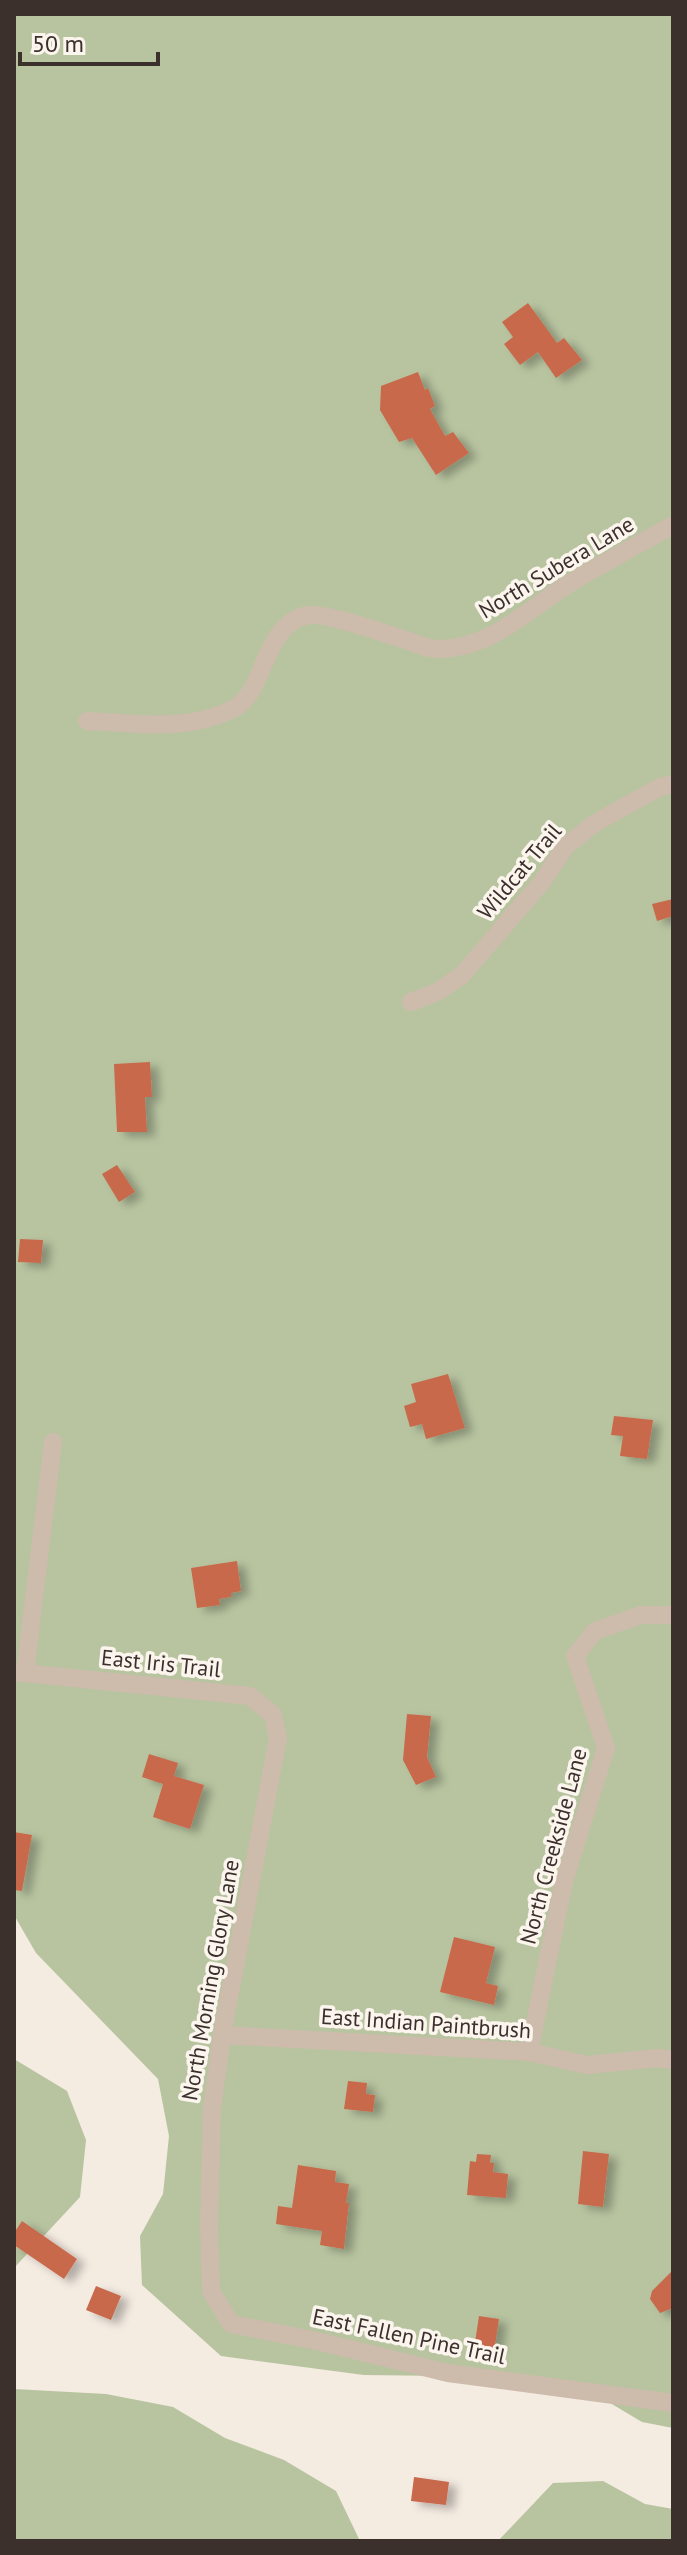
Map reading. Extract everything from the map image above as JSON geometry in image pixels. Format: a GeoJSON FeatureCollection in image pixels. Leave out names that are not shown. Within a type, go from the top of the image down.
{"type":"FeatureCollection","features":[{"type":"Feature","properties":{"kind":"street","name":"North Subera Lane"},"geometry":{"type":"LineString","coordinates":[[87,721],[177,725],[233,709],[247,696],[275,639],[293,622],[310,615],[368,628],[436,650],[470,645],[505,630],[569,584],[673,525]]}},
{"type":"Feature","properties":{"kind":"street","name":"Wildcat Trail"},"geometry":{"type":"LineString","coordinates":[[411,1002],[437,992],[462,975],[541,883],[566,846],[595,823],[660,787],[673,784]]}},
{"type":"Feature","properties":{"kind":"street"},"geometry":{"type":"LineString","coordinates":[[19,1673],[53,1442]]}},
{"type":"Feature","properties":{"kind":"street","name":"North Creekside Lane"},"geometry":{"type":"LineString","coordinates":[[529,2052],[564,1881],[606,1748],[575,1656],[595,1631],[641,1615],[673,1615]]}},
{"type":"Feature","properties":{"kind":"street","name":"East Iris Trail"},"geometry":{"type":"LineString","coordinates":[[19,1673],[250,1696],[273,1715],[278,1738]]}},
{"type":"Feature","properties":{"kind":"street","name":"North Morning Glory Lane"},"geometry":{"type":"LineString","coordinates":[[231,2324],[211,2291],[212,2109],[222,2035],[278,1738]]}},
{"type":"Feature","properties":{"kind":"street","name":"East Indian Paintbrush"},"geometry":{"type":"LineString","coordinates":[[222,2035],[529,2052],[587,2065],[657,2058],[673,2060]]}},
{"type":"Feature","properties":{"kind":"street","name":"East Fallen Pine Trail"},"geometry":{"type":"LineString","coordinates":[[231,2324],[448,2373],[673,2403]]}},
{"type":"Feature","properties":{"kind":"green space"},"geometry":{"type":"Polygon","coordinates":[[[14,14],[673,14],[673,2428],[642,2422],[590,2391],[523,2377],[364,2375],[221,2356],[142,2285],[140,2236],[163,2194],[169,2136],[158,2079],[36,1953],[14,1915],[14,14]]]}},
{"type":"Feature","properties":{"kind":"green space"},"geometry":{"type":"Polygon","coordinates":[[[14,2059],[67,2091],[86,2140],[80,2197],[14,2268],[14,2059]]]}},
{"type":"Feature","properties":{"kind":"green space"},"geometry":{"type":"Polygon","coordinates":[[[14,2389],[106,2394],[173,2407],[225,2438],[284,2460],[336,2491],[360,2541],[14,2541],[14,2389]]]}},
{"type":"Feature","properties":{"kind":"green space"},"geometry":{"type":"Polygon","coordinates":[[[603,2481],[645,2504],[673,2509],[673,2541],[498,2541],[553,2483],[603,2481]]]}},
{"type":"Feature","properties":{"kind":"building"},"geometry":{"type":"Polygon","coordinates":[[[528,303],[557,343],[564,338],[582,360],[556,378],[538,352],[520,365],[504,344],[513,337],[502,322],[528,303]]]}},
{"type":"Feature","properties":{"kind":"building"},"geometry":{"type":"Polygon","coordinates":[[[418,372],[435,406],[430,409],[445,436],[453,432],[469,453],[436,475],[412,438],[399,442],[380,410],[381,386],[418,372]]]}},
{"type":"Feature","properties":{"kind":"building"},"geometry":{"type":"Polygon","coordinates":[[[673,899],[673,916],[657,921],[652,904],[673,899]]]}},
{"type":"Feature","properties":{"kind":"building"},"geometry":{"type":"Polygon","coordinates":[[[150,1062],[152,1097],[145,1097],[147,1132],[117,1132],[114,1064],[150,1062]]]}},
{"type":"Feature","properties":{"kind":"building"},"geometry":{"type":"Polygon","coordinates":[[[117,1165],[135,1192],[119,1202],[102,1174],[117,1165]]]}},
{"type":"Feature","properties":{"kind":"building"},"geometry":{"type":"Polygon","coordinates":[[[20,1239],[43,1240],[41,1263],[18,1262],[20,1239]]]}},
{"type":"Feature","properties":{"kind":"building"},"geometry":{"type":"Polygon","coordinates":[[[448,1374],[465,1428],[426,1439],[422,1424],[410,1427],[404,1406],[416,1402],[411,1384],[448,1374]]]}},
{"type":"Feature","properties":{"kind":"building"},"geometry":{"type":"Polygon","coordinates":[[[614,1416],[653,1420],[647,1459],[620,1456],[623,1436],[611,1435],[614,1416]]]}},
{"type":"Feature","properties":{"kind":"building"},"geometry":{"type":"Polygon","coordinates":[[[237,1561],[241,1591],[219,1599],[220,1605],[197,1608],[191,1568],[237,1561]]]}},
{"type":"Feature","properties":{"kind":"building"},"geometry":{"type":"Polygon","coordinates":[[[407,1714],[431,1716],[427,1757],[436,1777],[416,1785],[403,1760],[407,1714]]]}},
{"type":"Feature","properties":{"kind":"building"},"geometry":{"type":"Polygon","coordinates":[[[149,1754],[178,1763],[174,1776],[204,1785],[190,1829],[153,1817],[163,1784],[142,1777],[149,1754]]]}},
{"type":"Feature","properties":{"kind":"building"},"geometry":{"type":"Polygon","coordinates":[[[14,1832],[32,1835],[22,1891],[14,1890],[14,1832]]]}},
{"type":"Feature","properties":{"kind":"building"},"geometry":{"type":"Polygon","coordinates":[[[454,1937],[495,1947],[486,1983],[498,1986],[494,2005],[440,1992],[454,1937]]]}},
{"type":"Feature","properties":{"kind":"building"},"geometry":{"type":"Polygon","coordinates":[[[348,2081],[367,2083],[366,2094],[375,2095],[373,2112],[344,2109],[348,2081]]]}},
{"type":"Feature","properties":{"kind":"building"},"geometry":{"type":"Polygon","coordinates":[[[583,2151],[609,2154],[603,2207],[578,2204],[583,2151]]]}},
{"type":"Feature","properties":{"kind":"building"},"geometry":{"type":"Polygon","coordinates":[[[477,2154],[491,2155],[493,2172],[508,2174],[506,2198],[467,2195],[470,2161],[476,2162],[477,2154]]]}},
{"type":"Feature","properties":{"kind":"building"},"geometry":{"type":"Polygon","coordinates":[[[298,2165],[336,2171],[335,2182],[349,2184],[344,2249],[320,2245],[322,2231],[276,2224],[278,2206],[292,2208],[298,2165]]]}},
{"type":"Feature","properties":{"kind":"building"},"geometry":{"type":"Polygon","coordinates":[[[22,2221],[77,2259],[64,2279],[14,2245],[14,2233],[22,2221]]]}},
{"type":"Feature","properties":{"kind":"building"},"geometry":{"type":"Polygon","coordinates":[[[673,2270],[673,2308],[660,2313],[650,2299],[652,2291],[673,2270]]]}},
{"type":"Feature","properties":{"kind":"building"},"geometry":{"type":"Polygon","coordinates":[[[96,2286],[121,2296],[111,2320],[86,2310],[96,2286]]]}},
{"type":"Feature","properties":{"kind":"building"},"geometry":{"type":"Polygon","coordinates":[[[479,2316],[499,2319],[494,2352],[474,2349],[479,2316]]]}},
{"type":"Feature","properties":{"kind":"building"},"geometry":{"type":"Polygon","coordinates":[[[414,2477],[449,2482],[446,2505],[411,2501],[414,2477]]]}}]}
